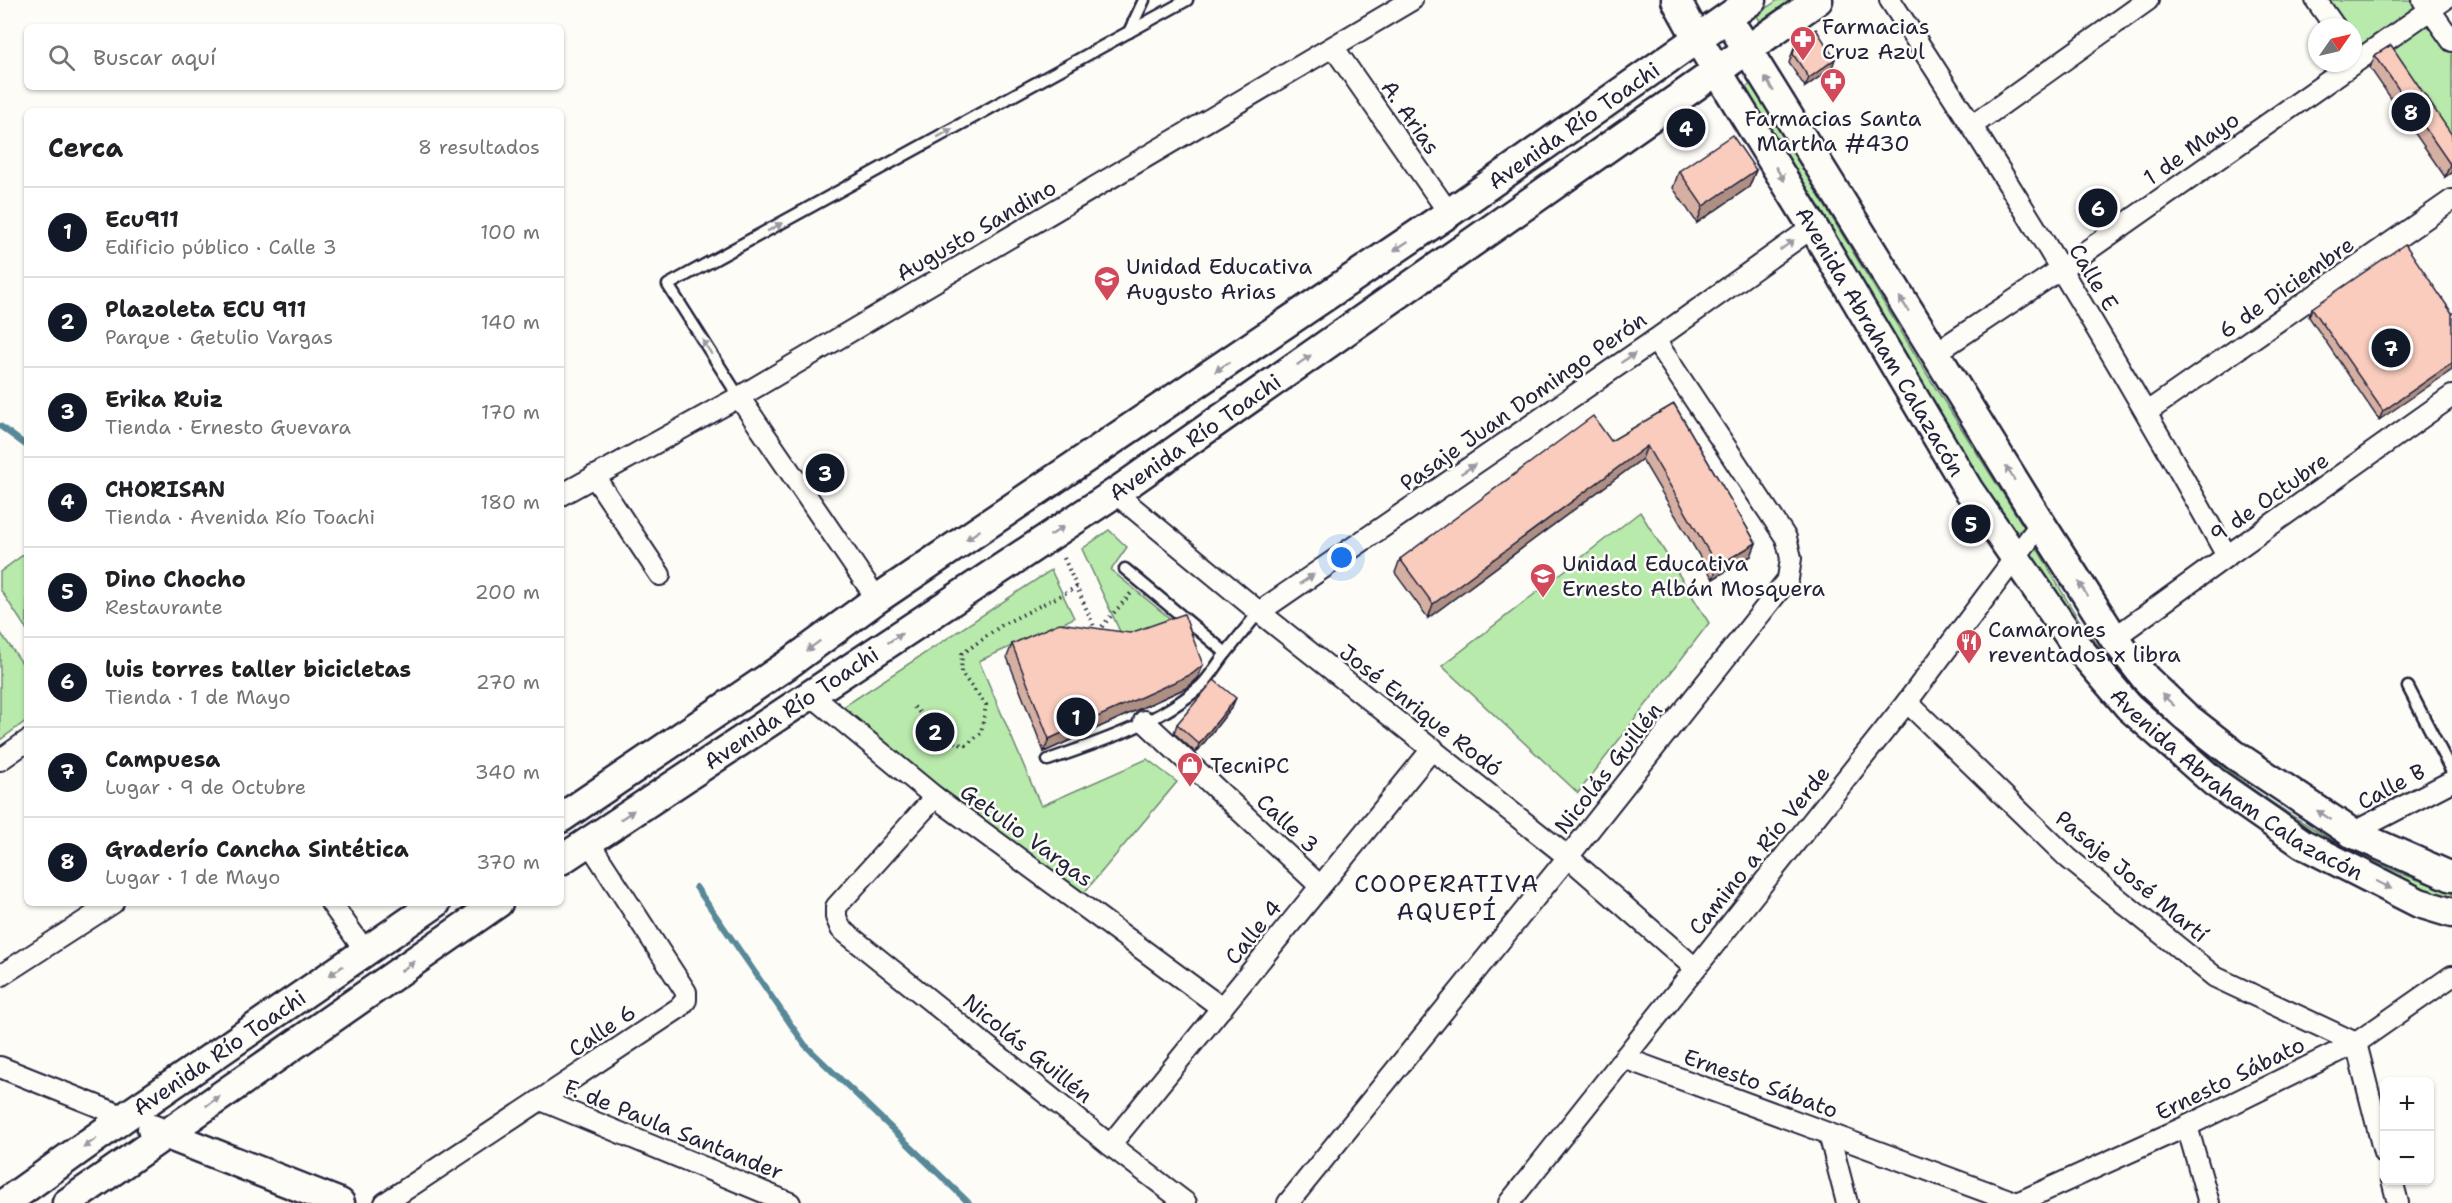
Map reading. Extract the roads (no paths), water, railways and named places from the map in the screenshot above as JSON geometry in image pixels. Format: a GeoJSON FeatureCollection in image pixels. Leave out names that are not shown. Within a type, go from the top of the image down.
{"type":"FeatureCollection","features":[{"type":"Feature","properties":{"kind":"main road","name":"Avenida Abraham Calazacón"},"geometry":{"type":"LineString","coordinates":[[1676,0],[1696,38],[1813,227],[1920,409],[2015,560],[2074,643],[2128,707],[2214,782],[2303,844],[2418,903],[2452,913]]}},
{"type":"Feature","properties":{"kind":"main road","name":"Avenida Río Toachi"},"geometry":{"type":"LineString","coordinates":[[564,816],[787,665],[877,599],[1449,213],[1696,38],[1722,8],[1752,0]]}},
{"type":"Feature","properties":{"kind":"main road","name":"Avenida Río Toachi"},"geometry":{"type":"LineString","coordinates":[[564,858],[1115,493],[1818,0]]}},
{"type":"Feature","properties":{"kind":"main road","name":"Avenida Abraham Calazacón"},"geometry":{"type":"LineString","coordinates":[[1722,8],[1934,354],[2114,638],[2146,680],[2185,716],[2235,754],[2352,834],[2452,877]]}},
{"type":"Feature","properties":{"kind":"main road","name":"Avenida Río Toachi"},"geometry":{"type":"LineString","coordinates":[[5,1203],[125,1117],[432,906]]}},
{"type":"Feature","properties":{"kind":"main road","name":"Avenida Río Toachi"},"geometry":{"type":"LineString","coordinates":[[68,1203],[494,906]]}},
{"type":"Feature","properties":{"kind":"main road"},"geometry":{"type":"LineString","coordinates":[[125,1117],[340,1203]]}},
{"type":"Feature","properties":{"kind":"street","name":"Augusto Sandino"},"geometry":{"type":"LineString","coordinates":[[564,493],[739,396],[1334,48],[1412,0]]}},
{"type":"Feature","properties":{"kind":"street","name":"Calle E"},"geometry":{"type":"LineString","coordinates":[[1890,0],[1973,125],[2061,269],[2147,412],[2227,556]]}},
{"type":"Feature","properties":{"kind":"street"},"geometry":{"type":"LineString","coordinates":[[1973,125],[2148,0]]}},
{"type":"Feature","properties":{"kind":"street"},"geometry":{"type":"LineString","coordinates":[[2316,0],[2328,18]]}},
{"type":"Feature","properties":{"kind":"street"},"geometry":{"type":"LineString","coordinates":[[2432,3],[2452,41]]}},
{"type":"Feature","properties":{"kind":"street","name":"1 de Mayo"},"geometry":{"type":"LineString","coordinates":[[2362,52],[2432,3]]}},
{"type":"Feature","properties":{"kind":"street","name":"A. Arias"},"geometry":{"type":"LineString","coordinates":[[1334,48],[1449,213]]}},
{"type":"Feature","properties":{"kind":"street","name":"1 de Mayo"},"geometry":{"type":"LineString","coordinates":[[1934,354],[2061,269],[2334,72]]}},
{"type":"Feature","properties":{"kind":"street","name":"6 de Diciembre"},"geometry":{"type":"LineString","coordinates":[[2147,412],[2452,200]]}},
{"type":"Feature","properties":{"kind":"street","name":"Pasaje Juan Domingo Perón"},"geometry":{"type":"LineString","coordinates":[[1259,612],[1655,340],[1813,227]]}},
{"type":"Feature","properties":{"kind":"street","name":"Nicolás Guillén"},"geometry":{"type":"LineString","coordinates":[[1288,1203],[1568,857],[1788,579],[1791,558],[1786,538],[1655,340]]}},
{"type":"Feature","properties":{"kind":"street"},"geometry":{"type":"LineString","coordinates":[[739,396],[877,599]]}},
{"type":"Feature","properties":{"kind":"street","name":"9 de Octubre"},"geometry":{"type":"LineString","coordinates":[[2114,638],[2452,396]]}},
{"type":"Feature","properties":{"kind":"street"},"geometry":{"type":"LineString","coordinates":[[594,476],[660,575]]}},
{"type":"Feature","properties":{"kind":"street","name":"José Enrique Rodó"},"geometry":{"type":"LineString","coordinates":[[1115,493],[1259,612],[1568,857],[1695,968]]}},
{"type":"Feature","properties":{"kind":"street","name":"Camino a Río Verde"},"geometry":{"type":"LineString","coordinates":[[1509,1203],[1907,702],[2041,523]]}},
{"type":"Feature","properties":{"kind":"street","name":"Getulio Vargas"},"geometry":{"type":"LineString","coordinates":[[810,694],[936,797],[1222,1008]]}},
{"type":"Feature","properties":{"kind":"street","name":"Pasaje José Martí"},"geometry":{"type":"LineString","coordinates":[[1907,702],[2068,858],[2215,977],[2355,1042]]}},
{"type":"Feature","properties":{"kind":"street","name":"Calle 3"},"geometry":{"type":"LineString","coordinates":[[1144,722],[1320,886]]}},
{"type":"Feature","properties":{"kind":"street"},"geometry":{"type":"LineString","coordinates":[[0,760],[24,743]]}},
{"type":"Feature","properties":{"kind":"street","name":"Calle 4"},"geometry":{"type":"LineString","coordinates":[[1110,1145],[1433,748]]}},
{"type":"Feature","properties":{"kind":"street","name":"Calle B"},"geometry":{"type":"LineString","coordinates":[[2352,834],[2452,781]]}},
{"type":"Feature","properties":{"kind":"street","name":"Nicolás Guillén"},"geometry":{"type":"LineString","coordinates":[[936,797],[836,906],[836,917],[841,929],[1185,1203]]}},
{"type":"Feature","properties":{"kind":"street","name":"Calle 6"},"geometry":{"type":"LineString","coordinates":[[385,1203],[687,1000],[686,992],[588,841]]}},
{"type":"Feature","properties":{"kind":"street"},"geometry":{"type":"LineString","coordinates":[[0,976],[108,906]]}},
{"type":"Feature","properties":{"kind":"street"},"geometry":{"type":"LineString","coordinates":[[333,906],[365,951]]}},
{"type":"Feature","properties":{"kind":"street","name":"Ernesto Sábato"},"geometry":{"type":"LineString","coordinates":[[1624,1058],[2017,1203],[2187,1126],[2355,1042],[2452,976]]}},
{"type":"Feature","properties":{"kind":"street"},"geometry":{"type":"LineString","coordinates":[[2355,1042],[2380,1134]]}},
{"type":"Feature","properties":{"kind":"street"},"geometry":{"type":"LineString","coordinates":[[0,1067],[125,1117]]}},
{"type":"Feature","properties":{"kind":"street","name":"F. de Paula Santander"},"geometry":{"type":"LineString","coordinates":[[541,1100],[790,1203]]}},
{"type":"Feature","properties":{"kind":"street"},"geometry":{"type":"LineString","coordinates":[[2187,1126],[2209,1203]]}},
{"type":"Feature","properties":{"kind":"street"},"geometry":{"type":"LineString","coordinates":[[1829,1134],[1847,1203]]}},
{"type":"Feature","properties":{"kind":"street"},"geometry":{"type":"LineString","coordinates":[[2393,1185],[2398,1203]]}},
{"type":"Feature","properties":{"kind":"lane"},"geometry":{"type":"LineString","coordinates":[[1129,32],[1144,0]]}},
{"type":"Feature","properties":{"kind":"lane"},"geometry":{"type":"LineString","coordinates":[[739,396],[668,285],[1188,0]]}},
{"type":"Feature","properties":{"kind":"lane"},"geometry":{"type":"LineString","coordinates":[[1125,569],[1226,653]]}},
{"type":"Feature","properties":{"kind":"lane"},"geometry":{"type":"LineString","coordinates":[[1048,760],[1096,743],[1144,722],[1176,704],[1202,685],[1259,612]]}},
{"type":"Feature","properties":{"kind":"lane"},"geometry":{"type":"LineString","coordinates":[[2408,687],[2452,772]]}},
{"type":"Feature","properties":{"kind":"waterway"},"geometry":{"type":"LineString","coordinates":[[0,426],[24,444]]}},
{"type":"Feature","properties":{"kind":"waterway"},"geometry":{"type":"LineString","coordinates":[[696,887],[805,1045],[969,1203]]}},
{"type":"Feature","properties":{"kind":"place","name":"Farmacias Cruz Azul"},"geometry":{"type":"Point","coordinates":[1803,62]}},
{"type":"Feature","properties":{"kind":"place","name":"Farmacias Santa Martha #430"},"geometry":{"type":"Point","coordinates":[1833,104]}},
{"type":"Feature","properties":{"kind":"place","name":"Graderío Cancha Sintética"},"geometry":{"type":"Point","coordinates":[2411,112]}},
{"type":"Feature","properties":{"kind":"place","name":"CHORISAN"},"geometry":{"type":"Point","coordinates":[1686,128]}},
{"type":"Feature","properties":{"kind":"place","name":"luis torres taller bicicletas"},"geometry":{"type":"Point","coordinates":[2098,208]}},
{"type":"Feature","properties":{"kind":"place","name":"Unidad Educativa Augusto Arias"},"geometry":{"type":"Point","coordinates":[1107,302]}},
{"type":"Feature","properties":{"kind":"place","name":"Campuesa"},"geometry":{"type":"Point","coordinates":[2391,348]}},
{"type":"Feature","properties":{"kind":"place","name":"Erika Ruiz"},"geometry":{"type":"Point","coordinates":[825,473]}},
{"type":"Feature","properties":{"kind":"place","name":"Dino Chocho"},"geometry":{"type":"Point","coordinates":[1971,524]}},
{"type":"Feature","properties":{"kind":"place","name":"Unidad Educativa Ernesto Albán Mosquera"},"geometry":{"type":"Point","coordinates":[1543,599]}},
{"type":"Feature","properties":{"kind":"place","name":"Camarones reventados x libra"},"geometry":{"type":"Point","coordinates":[1969,665]}},
{"type":"Feature","properties":{"kind":"place","name":"Ecu911"},"geometry":{"type":"Point","coordinates":[1076,717]}},
{"type":"Feature","properties":{"kind":"place","name":"Plazoleta ECU 911"},"geometry":{"type":"Point","coordinates":[935,732]}},
{"type":"Feature","properties":{"kind":"place","name":"TecniPC"},"geometry":{"type":"Point","coordinates":[1190,788]}},
{"type":"Feature","properties":{"kind":"district","name":"COOPERATIVA AQUEPÍ"},"geometry":{"type":"Point","coordinates":[1447,898]}}]}
